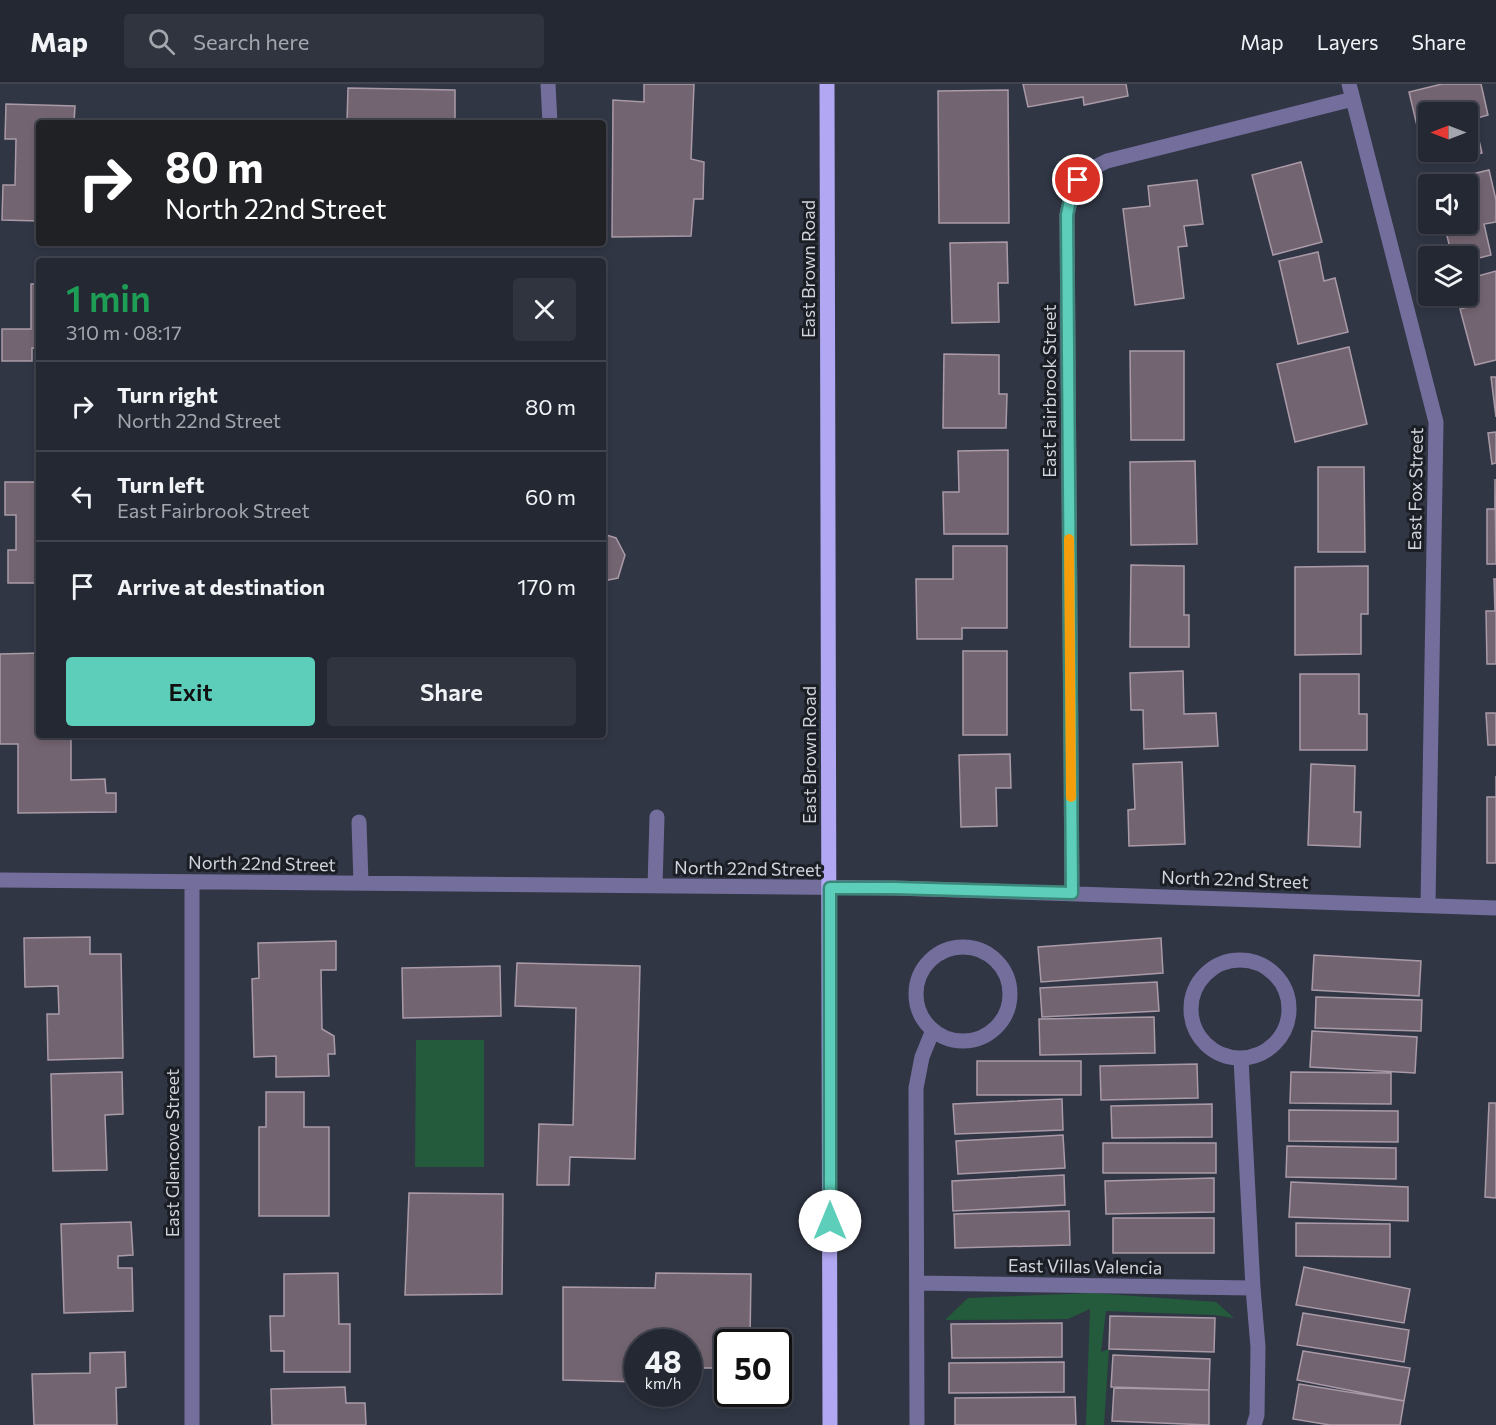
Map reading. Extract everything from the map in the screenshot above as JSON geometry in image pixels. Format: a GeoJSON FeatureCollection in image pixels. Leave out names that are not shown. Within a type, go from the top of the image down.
{"type":"FeatureCollection","features":[{"type":"Feature","properties":{"kind":"main road","name":"East Brown Road"},"geometry":{"type":"LineString","coordinates":[[827,84],[830,1425]]}},
{"type":"Feature","properties":{"kind":"street"},"geometry":{"type":"LineString","coordinates":[[548,84],[550,120]]}},
{"type":"Feature","properties":{"kind":"street","name":"East Fairbrook Street"},"geometry":{"type":"LineString","coordinates":[[1072,893],[1067,215],[1071,195],[1078,180],[1091,168],[1107,161],[1351,92]]}},
{"type":"Feature","properties":{"kind":"street","name":"East Fox Street"},"geometry":{"type":"LineString","coordinates":[[1351,92],[1436,422],[1428,905]]}},
{"type":"Feature","properties":{"kind":"street"},"geometry":{"type":"LineString","coordinates":[[655,886],[657,817]]}},
{"type":"Feature","properties":{"kind":"street"},"geometry":{"type":"LineString","coordinates":[[359,822],[361,883]]}},
{"type":"Feature","properties":{"kind":"street","name":"North 22nd Street"},"geometry":{"type":"LineString","coordinates":[[0,880],[894,888],[1496,908]]}},
{"type":"Feature","properties":{"kind":"street","name":"East Glencove Street"},"geometry":{"type":"LineString","coordinates":[[192,882],[192,1425]]}},
{"type":"Feature","properties":{"kind":"street"},"geometry":{"type":"LineString","coordinates":[[958,947],[976,949],[993,957],[1007,977],[1009,989],[1006,1013],[999,1024],[979,1038],[967,1041],[943,1037],[933,1030],[924,1021],[916,998],[916,986],[926,964],[935,955],[958,947]]}},
{"type":"Feature","properties":{"kind":"street"},"geometry":{"type":"LineString","coordinates":[[1232,960],[1248,960],[1263,965],[1276,975],[1285,988],[1289,1004],[1288,1020],[1282,1035],[1272,1047],[1257,1056],[1241,1059],[1224,1056],[1210,1049],[1198,1036],[1192,1021],[1190,1004],[1195,988],[1204,975],[1216,965],[1232,960]]}},
{"type":"Feature","properties":{"kind":"street"},"geometry":{"type":"LineString","coordinates":[[917,1425],[916,1088],[922,1057],[933,1030]]}},
{"type":"Feature","properties":{"kind":"street"},"geometry":{"type":"LineString","coordinates":[[1241,1059],[1258,1347],[1257,1415],[1254,1425]]}},
{"type":"Feature","properties":{"kind":"street","name":"East Villas Valencia"},"geometry":{"type":"LineString","coordinates":[[917,1283],[1253,1288]]}},
{"type":"Feature","properties":{"kind":"green space"},"geometry":{"type":"Polygon","coordinates":[[[416,1040],[484,1040],[484,1167],[415,1167],[416,1040]]]}},
{"type":"Feature","properties":{"kind":"green space"},"geometry":{"type":"Polygon","coordinates":[[[1093,1293],[1216,1302],[1234,1318],[1215,1315],[1106,1311],[1101,1352],[1109,1349],[1104,1425],[1086,1425],[1090,1309],[1068,1319],[945,1320],[968,1298],[1093,1293]]]}},
{"type":"Feature","properties":{"kind":"building"},"geometry":{"type":"Polygon","coordinates":[[[644,84],[694,84],[691,159],[704,162],[703,199],[694,199],[691,236],[612,237],[613,100],[644,102],[644,84]]]}},
{"type":"Feature","properties":{"kind":"building"},"geometry":{"type":"Polygon","coordinates":[[[1023,84],[1126,84],[1128,96],[1084,105],[1083,97],[1028,107],[1023,84]]]}},
{"type":"Feature","properties":{"kind":"building"},"geometry":{"type":"Polygon","coordinates":[[[1442,84],[1481,84],[1488,115],[1478,118],[1478,102],[1418,102],[1418,130],[1409,92],[1442,84]]]}},
{"type":"Feature","properties":{"kind":"building"},"geometry":{"type":"Polygon","coordinates":[[[348,88],[455,90],[455,120],[347,120],[348,88]]]}},
{"type":"Feature","properties":{"kind":"building"},"geometry":{"type":"Polygon","coordinates":[[[1008,90],[1009,223],[939,223],[938,91],[1008,90]]]}},
{"type":"Feature","properties":{"kind":"building"},"geometry":{"type":"Polygon","coordinates":[[[6,104],[75,106],[74,120],[36,120],[36,221],[2,220],[3,185],[15,185],[16,139],[5,139],[6,104]]]}},
{"type":"Feature","properties":{"kind":"building"},"geometry":{"type":"Polygon","coordinates":[[[155,119],[226,120],[155,120],[155,119]]]}},
{"type":"Feature","properties":{"kind":"building"},"geometry":{"type":"Polygon","coordinates":[[[1478,136],[1482,153],[1478,154],[1478,136]]]}},
{"type":"Feature","properties":{"kind":"building"},"geometry":{"type":"Polygon","coordinates":[[[1301,162],[1322,242],[1273,255],[1252,175],[1301,162]]]}},
{"type":"Feature","properties":{"kind":"building"},"geometry":{"type":"Polygon","coordinates":[[[1489,170],[1496,200],[1496,222],[1484,224],[1491,255],[1478,258],[1478,246],[1450,246],[1446,234],[1478,234],[1478,174],[1472,174],[1489,170]]]}},
{"type":"Feature","properties":{"kind":"building"},"geometry":{"type":"Polygon","coordinates":[[[1197,180],[1203,224],[1184,226],[1187,246],[1178,247],[1184,298],[1135,305],[1123,209],[1150,206],[1148,186],[1197,180]]]}},
{"type":"Feature","properties":{"kind":"building"},"geometry":{"type":"Polygon","coordinates":[[[1007,242],[1008,283],[998,283],[999,322],[952,323],[950,243],[1007,242]]]}},
{"type":"Feature","properties":{"kind":"building"},"geometry":{"type":"Polygon","coordinates":[[[1318,252],[1324,281],[1335,278],[1348,332],[1298,344],[1279,261],[1318,252]]]}},
{"type":"Feature","properties":{"kind":"building"},"geometry":{"type":"Polygon","coordinates":[[[1496,271],[1496,360],[1475,365],[1460,309],[1478,306],[1478,276],[1496,271]]]}},
{"type":"Feature","properties":{"kind":"building"},"geometry":{"type":"Polygon","coordinates":[[[31,284],[36,284],[36,348],[32,348],[32,361],[2,361],[2,329],[31,329],[31,284]]]}},
{"type":"Feature","properties":{"kind":"building"},"geometry":{"type":"Polygon","coordinates":[[[1349,347],[1367,424],[1295,442],[1277,364],[1349,347]]]}},
{"type":"Feature","properties":{"kind":"building"},"geometry":{"type":"Polygon","coordinates":[[[1130,351],[1184,351],[1184,440],[1131,440],[1130,351]]]}},
{"type":"Feature","properties":{"kind":"building"},"geometry":{"type":"Polygon","coordinates":[[[944,354],[999,355],[999,394],[1007,394],[1006,428],[943,428],[944,354]]]}},
{"type":"Feature","properties":{"kind":"building"},"geometry":{"type":"Polygon","coordinates":[[[1491,377],[1496,377],[1496,417],[1491,377]]]}},
{"type":"Feature","properties":{"kind":"building"},"geometry":{"type":"Polygon","coordinates":[[[1496,432],[1496,463],[1492,464],[1488,433],[1496,432]]]}},
{"type":"Feature","properties":{"kind":"building"},"geometry":{"type":"Polygon","coordinates":[[[1008,450],[1008,534],[944,534],[943,492],[959,492],[958,451],[1008,450]]]}},
{"type":"Feature","properties":{"kind":"building"},"geometry":{"type":"Polygon","coordinates":[[[1195,461],[1197,544],[1131,545],[1130,462],[1195,461]]]}},
{"type":"Feature","properties":{"kind":"building"},"geometry":{"type":"Polygon","coordinates":[[[1318,467],[1364,467],[1365,552],[1318,552],[1318,467]]]}},
{"type":"Feature","properties":{"kind":"building"},"geometry":{"type":"Polygon","coordinates":[[[1495,479],[1496,564],[1487,564],[1487,509],[1495,509],[1495,479]]]}},
{"type":"Feature","properties":{"kind":"building"},"geometry":{"type":"Polygon","coordinates":[[[5,482],[36,482],[36,583],[8,583],[8,550],[16,550],[16,515],[5,515],[5,482]]]}},
{"type":"Feature","properties":{"kind":"building"},"geometry":{"type":"Polygon","coordinates":[[[606,535],[616,538],[625,555],[618,578],[606,580],[606,535]]]}},
{"type":"Feature","properties":{"kind":"building"},"geometry":{"type":"Polygon","coordinates":[[[953,546],[1007,546],[1007,628],[962,628],[962,639],[917,639],[916,579],[953,579],[953,546]]]}},
{"type":"Feature","properties":{"kind":"building"},"geometry":{"type":"Polygon","coordinates":[[[1131,565],[1184,566],[1184,615],[1189,615],[1189,647],[1130,647],[1131,565]]]}},
{"type":"Feature","properties":{"kind":"building"},"geometry":{"type":"Polygon","coordinates":[[[1368,566],[1368,614],[1361,614],[1361,654],[1295,655],[1295,567],[1368,566]]]}},
{"type":"Feature","properties":{"kind":"building"},"geometry":{"type":"Polygon","coordinates":[[[1494,579],[1496,579],[1496,664],[1487,664],[1486,611],[1495,611],[1494,579]]]}},
{"type":"Feature","properties":{"kind":"building"},"geometry":{"type":"Polygon","coordinates":[[[963,651],[1007,651],[1007,735],[963,735],[963,651]]]}},
{"type":"Feature","properties":{"kind":"building"},"geometry":{"type":"Polygon","coordinates":[[[36,653],[36,738],[71,738],[71,780],[105,779],[106,793],[116,793],[116,812],[18,813],[18,744],[0,744],[0,654],[36,653]]]}},
{"type":"Feature","properties":{"kind":"building"},"geometry":{"type":"Polygon","coordinates":[[[1183,671],[1184,714],[1216,713],[1218,746],[1144,749],[1143,710],[1131,710],[1130,673],[1183,671]]]}},
{"type":"Feature","properties":{"kind":"building"},"geometry":{"type":"Polygon","coordinates":[[[1300,674],[1359,674],[1359,714],[1367,714],[1367,750],[1300,750],[1300,674]]]}},
{"type":"Feature","properties":{"kind":"building"},"geometry":{"type":"Polygon","coordinates":[[[1486,713],[1496,713],[1496,745],[1488,745],[1486,713]]]}},
{"type":"Feature","properties":{"kind":"building"},"geometry":{"type":"Polygon","coordinates":[[[1010,754],[1011,788],[996,788],[997,826],[961,827],[959,755],[1010,754]]]}},
{"type":"Feature","properties":{"kind":"building"},"geometry":{"type":"Polygon","coordinates":[[[1182,762],[1185,844],[1129,846],[1128,810],[1135,809],[1133,764],[1182,762]]]}},
{"type":"Feature","properties":{"kind":"building"},"geometry":{"type":"Polygon","coordinates":[[[1311,764],[1355,766],[1354,812],[1361,812],[1360,847],[1308,845],[1311,764]]]}},
{"type":"Feature","properties":{"kind":"building"},"geometry":{"type":"Polygon","coordinates":[[[1487,797],[1496,797],[1496,863],[1487,863],[1487,797]]]}},
{"type":"Feature","properties":{"kind":"building"},"geometry":{"type":"Polygon","coordinates":[[[90,937],[90,954],[121,954],[123,1058],[48,1060],[47,1014],[59,1014],[58,986],[25,987],[24,938],[90,937]]]}},
{"type":"Feature","properties":{"kind":"building"},"geometry":{"type":"Polygon","coordinates":[[[1161,938],[1163,973],[1041,982],[1038,947],[1161,938]]]}},
{"type":"Feature","properties":{"kind":"building"},"geometry":{"type":"Polygon","coordinates":[[[336,941],[336,970],[321,970],[322,1029],[334,1036],[335,1054],[328,1054],[329,1076],[276,1077],[276,1056],[254,1057],[252,979],[259,978],[258,943],[336,941]]]}},
{"type":"Feature","properties":{"kind":"building"},"geometry":{"type":"Polygon","coordinates":[[[1314,955],[1421,961],[1419,996],[1312,990],[1314,955]]]}},
{"type":"Feature","properties":{"kind":"building"},"geometry":{"type":"Polygon","coordinates":[[[517,963],[640,966],[635,1159],[570,1157],[569,1185],[537,1185],[539,1124],[573,1125],[576,1008],[515,1006],[517,963]]]}},
{"type":"Feature","properties":{"kind":"building"},"geometry":{"type":"Polygon","coordinates":[[[500,966],[501,1016],[403,1018],[402,968],[500,966]]]}},
{"type":"Feature","properties":{"kind":"building"},"geometry":{"type":"Polygon","coordinates":[[[1157,982],[1159,1011],[1042,1017],[1040,988],[1157,982]]]}},
{"type":"Feature","properties":{"kind":"building"},"geometry":{"type":"Polygon","coordinates":[[[1316,997],[1422,1000],[1421,1031],[1315,1028],[1316,997]]]}},
{"type":"Feature","properties":{"kind":"building"},"geometry":{"type":"Polygon","coordinates":[[[1154,1017],[1155,1053],[1040,1055],[1039,1019],[1154,1017]]]}},
{"type":"Feature","properties":{"kind":"building"},"geometry":{"type":"Polygon","coordinates":[[[1312,1031],[1417,1037],[1415,1073],[1310,1067],[1312,1031]]]}},
{"type":"Feature","properties":{"kind":"building"},"geometry":{"type":"Polygon","coordinates":[[[977,1061],[1081,1061],[1081,1095],[977,1095],[977,1061]]]}},
{"type":"Feature","properties":{"kind":"building"},"geometry":{"type":"Polygon","coordinates":[[[1197,1064],[1198,1098],[1101,1100],[1100,1066],[1197,1064]]]}},
{"type":"Feature","properties":{"kind":"building"},"geometry":{"type":"Polygon","coordinates":[[[122,1072],[123,1114],[105,1115],[107,1170],[53,1171],[51,1074],[122,1072]]]}},
{"type":"Feature","properties":{"kind":"building"},"geometry":{"type":"Polygon","coordinates":[[[1291,1072],[1391,1073],[1391,1104],[1290,1103],[1291,1072]]]}},
{"type":"Feature","properties":{"kind":"building"},"geometry":{"type":"Polygon","coordinates":[[[266,1092],[304,1092],[304,1127],[329,1127],[329,1216],[259,1216],[259,1127],[266,1127],[266,1092]]]}},
{"type":"Feature","properties":{"kind":"building"},"geometry":{"type":"Polygon","coordinates":[[[1062,1099],[1063,1130],[955,1134],[953,1104],[1062,1099]]]}},
{"type":"Feature","properties":{"kind":"building"},"geometry":{"type":"Polygon","coordinates":[[[1489,1103],[1496,1103],[1496,1198],[1485,1197],[1489,1103]]]}},
{"type":"Feature","properties":{"kind":"building"},"geometry":{"type":"Polygon","coordinates":[[[1212,1104],[1212,1137],[1112,1138],[1111,1106],[1212,1104]]]}},
{"type":"Feature","properties":{"kind":"building"},"geometry":{"type":"Polygon","coordinates":[[[1289,1110],[1398,1111],[1398,1142],[1289,1141],[1289,1110]]]}},
{"type":"Feature","properties":{"kind":"building"},"geometry":{"type":"Polygon","coordinates":[[[1063,1135],[1065,1168],[958,1174],[956,1141],[1063,1135]]]}},
{"type":"Feature","properties":{"kind":"building"},"geometry":{"type":"Polygon","coordinates":[[[1103,1143],[1216,1143],[1216,1173],[1103,1173],[1103,1143]]]}},
{"type":"Feature","properties":{"kind":"building"},"geometry":{"type":"Polygon","coordinates":[[[1287,1146],[1396,1148],[1396,1179],[1286,1177],[1287,1146]]]}},
{"type":"Feature","properties":{"kind":"building"},"geometry":{"type":"Polygon","coordinates":[[[1064,1175],[1065,1205],[953,1211],[952,1181],[1064,1175]]]}},
{"type":"Feature","properties":{"kind":"building"},"geometry":{"type":"Polygon","coordinates":[[[1214,1178],[1214,1212],[1106,1214],[1105,1181],[1214,1178]]]}},
{"type":"Feature","properties":{"kind":"building"},"geometry":{"type":"Polygon","coordinates":[[[1291,1182],[1408,1187],[1408,1221],[1289,1217],[1291,1182]]]}},
{"type":"Feature","properties":{"kind":"building"},"geometry":{"type":"Polygon","coordinates":[[[409,1193],[503,1194],[502,1294],[405,1295],[409,1193]]]}},
{"type":"Feature","properties":{"kind":"building"},"geometry":{"type":"Polygon","coordinates":[[[1069,1211],[1070,1245],[955,1248],[954,1214],[1069,1211]]]}},
{"type":"Feature","properties":{"kind":"building"},"geometry":{"type":"Polygon","coordinates":[[[1113,1218],[1214,1218],[1214,1253],[1113,1253],[1113,1218]]]}},
{"type":"Feature","properties":{"kind":"building"},"geometry":{"type":"Polygon","coordinates":[[[131,1222],[133,1255],[118,1256],[118,1268],[132,1268],[133,1311],[64,1313],[61,1224],[131,1222]]]}},
{"type":"Feature","properties":{"kind":"building"},"geometry":{"type":"Polygon","coordinates":[[[1296,1223],[1390,1224],[1390,1257],[1296,1256],[1296,1223]]]}},
{"type":"Feature","properties":{"kind":"building"},"geometry":{"type":"Polygon","coordinates":[[[1304,1267],[1410,1289],[1404,1323],[1296,1305],[1304,1267]]]}},
{"type":"Feature","properties":{"kind":"building"},"geometry":{"type":"Polygon","coordinates":[[[338,1273],[339,1324],[350,1324],[350,1372],[284,1372],[284,1351],[271,1351],[270,1316],[284,1316],[284,1274],[338,1273]]]}},
{"type":"Feature","properties":{"kind":"building"},"geometry":{"type":"Polygon","coordinates":[[[656,1273],[751,1274],[750,1329],[714,1329],[714,1368],[702,1368],[702,1329],[624,1329],[624,1382],[563,1380],[563,1287],[655,1288],[656,1273]]]}},
{"type":"Feature","properties":{"kind":"building"},"geometry":{"type":"Polygon","coordinates":[[[1303,1313],[1409,1330],[1404,1362],[1297,1345],[1303,1313]]]}},
{"type":"Feature","properties":{"kind":"building"},"geometry":{"type":"Polygon","coordinates":[[[1110,1316],[1215,1318],[1214,1352],[1109,1349],[1110,1316]]]}},
{"type":"Feature","properties":{"kind":"building"},"geometry":{"type":"Polygon","coordinates":[[[1062,1323],[1062,1357],[952,1358],[951,1324],[1062,1323]]]}},
{"type":"Feature","properties":{"kind":"building"},"geometry":{"type":"Polygon","coordinates":[[[1303,1351],[1410,1368],[1404,1401],[1297,1380],[1303,1351]]]}},
{"type":"Feature","properties":{"kind":"building"},"geometry":{"type":"Polygon","coordinates":[[[125,1352],[126,1387],[116,1388],[117,1425],[34,1425],[32,1374],[90,1373],[90,1353],[125,1352]]]}},
{"type":"Feature","properties":{"kind":"building"},"geometry":{"type":"Polygon","coordinates":[[[1113,1355],[1210,1359],[1209,1390],[1111,1387],[1113,1355]]]}},
{"type":"Feature","properties":{"kind":"building"},"geometry":{"type":"Polygon","coordinates":[[[1064,1362],[1064,1392],[949,1393],[949,1363],[1064,1362]]]}},
{"type":"Feature","properties":{"kind":"building"},"geometry":{"type":"Polygon","coordinates":[[[1299,1384],[1404,1401],[1400,1425],[1330,1425],[1293,1419],[1299,1384]]]}},
{"type":"Feature","properties":{"kind":"building"},"geometry":{"type":"Polygon","coordinates":[[[345,1387],[346,1403],[365,1403],[366,1425],[272,1425],[271,1389],[345,1387]]]}},
{"type":"Feature","properties":{"kind":"building"},"geometry":{"type":"Polygon","coordinates":[[[1114,1388],[1209,1390],[1209,1425],[1112,1421],[1114,1388]]]}},
{"type":"Feature","properties":{"kind":"building"},"geometry":{"type":"Polygon","coordinates":[[[1075,1397],[1076,1425],[955,1425],[955,1398],[1075,1397]]]}},
{"type":"Feature","properties":{"kind":"slow traffic"},"geometry":{"type":"LineString","coordinates":[[1069,539],[1071,797]]}},
{"type":"Feature","properties":{"kind":"route"},"geometry":{"type":"LineString","coordinates":[[830,1221],[830,888],[1072,893],[1067,215],[1071,195],[1078,180]]}}]}
